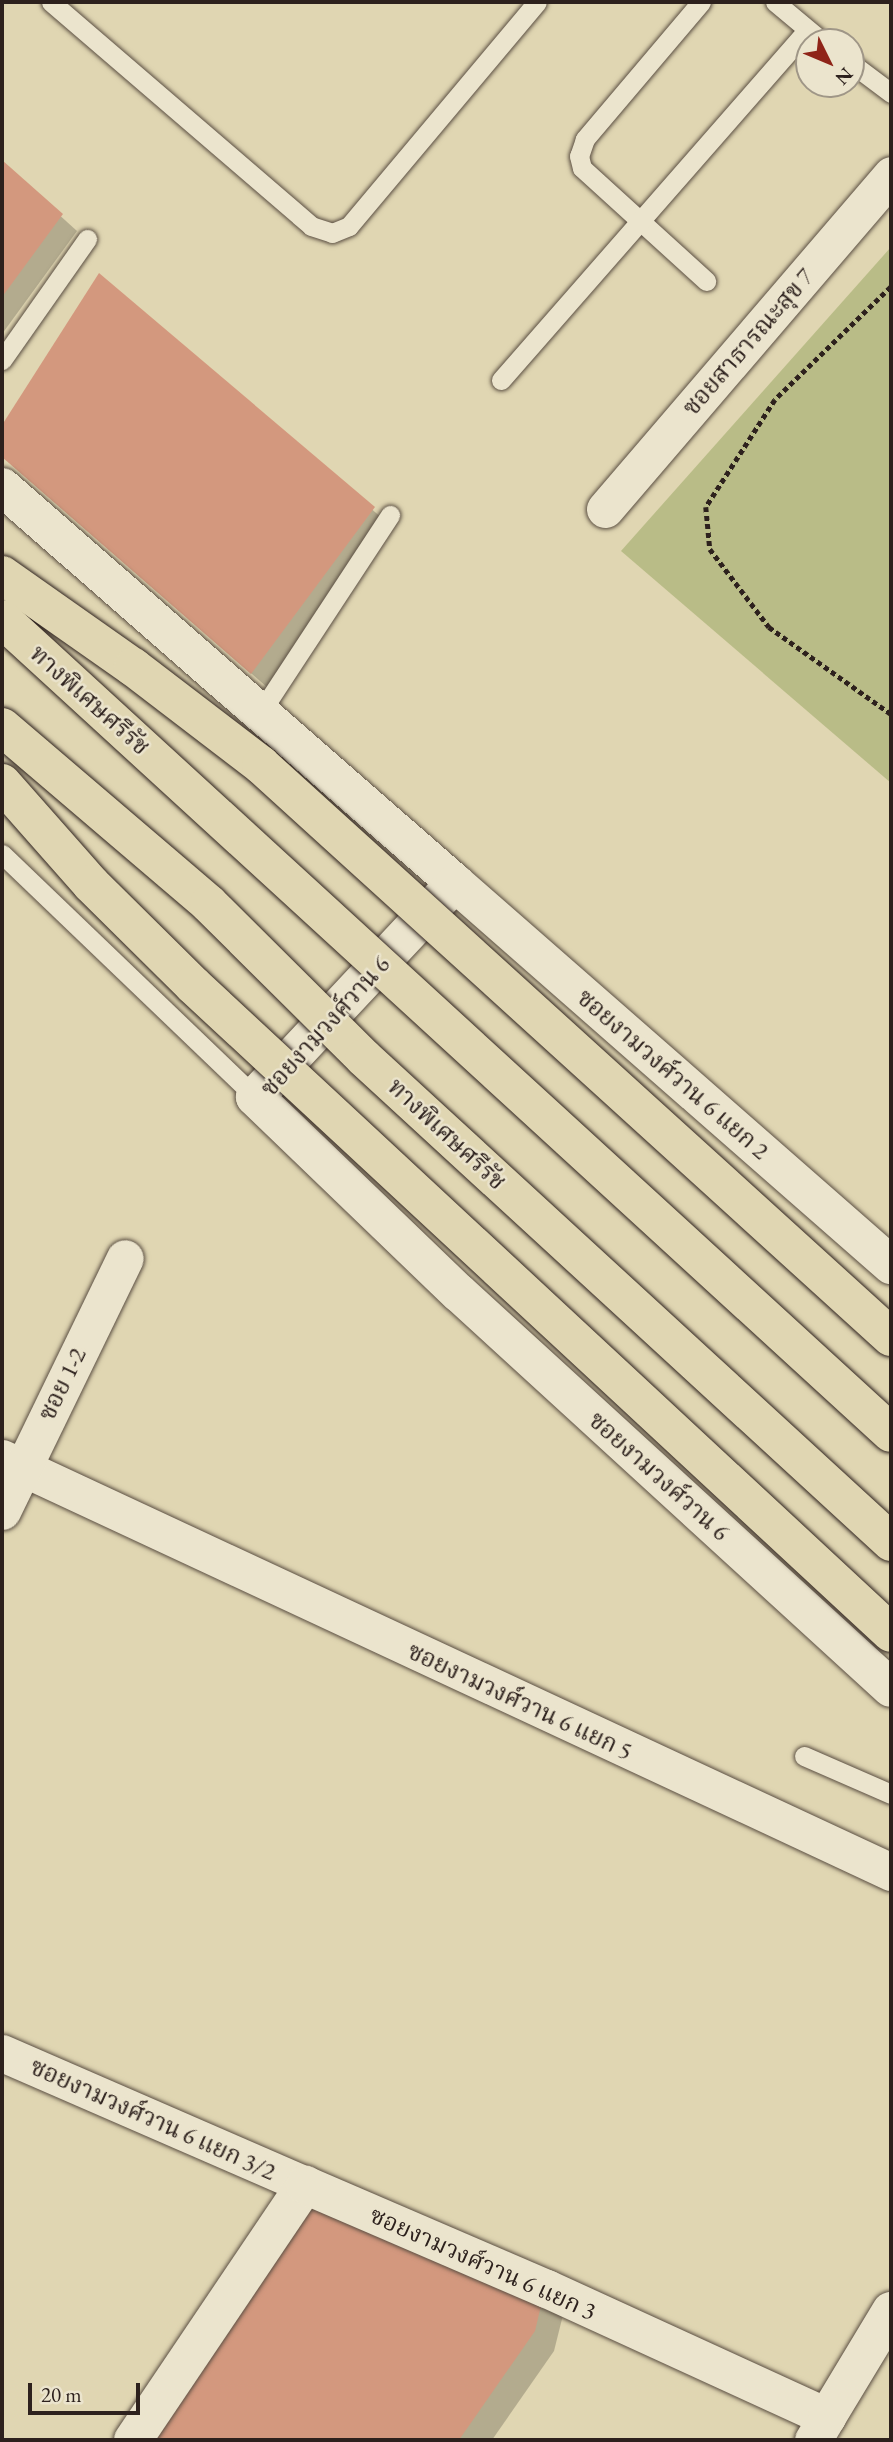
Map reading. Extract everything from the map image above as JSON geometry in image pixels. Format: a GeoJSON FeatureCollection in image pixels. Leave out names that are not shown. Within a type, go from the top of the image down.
{"type":"FeatureCollection","features":[{"type":"Feature","properties":{"kind":"highway"},"geometry":{"type":"LineString","coordinates":[[2,575],[133,667],[261,765],[891,1337]]}},
{"type":"Feature","properties":{"kind":"highway","name":"ทางพิเศษศรีรัช"},"geometry":{"type":"LineString","coordinates":[[2,619],[891,1433]]}},
{"type":"Feature","properties":{"kind":"highway","name":"ทางพิเศษศรีรัช"},"geometry":{"type":"LineString","coordinates":[[2,726],[209,904],[364,1058],[891,1542]]}},
{"type":"Feature","properties":{"kind":"highway"},"geometry":{"type":"LineString","coordinates":[[2,783],[91,884],[193,985],[891,1633]]}},
{"type":"Feature","properties":{"kind":"street","name":"ซอยสาธารณะสุข 7"},"geometry":{"type":"LineString","coordinates":[[605,509],[891,174]]}},
{"type":"Feature","properties":{"kind":"street"},"geometry":{"type":"LineString","coordinates":[[2,487],[455,883]]}},
{"type":"Feature","properties":{"kind":"street","name":"ซอยงามวงศ์วาน 6"},"geometry":{"type":"LineString","coordinates":[[455,883],[255,1097],[459,1293],[891,1688]]}},
{"type":"Feature","properties":{"kind":"street","name":"ซอยงามวงศ์วาน 6 แยก 2"},"geometry":{"type":"LineString","coordinates":[[455,883],[891,1265]]}},
{"type":"Feature","properties":{"kind":"street","name":"ซอย 1-2"},"geometry":{"type":"LineString","coordinates":[[2,1511],[11,1463],[125,1258]]}},
{"type":"Feature","properties":{"kind":"street","name":"ซอยงามวงศ์วาน 6 แยก 5"},"geometry":{"type":"LineString","coordinates":[[11,1463],[891,1872]]}},
{"type":"Feature","properties":{"kind":"street","name":"ซอยงามวงศ์วาน 6 แยก 3/2"},"geometry":{"type":"LineString","coordinates":[[2,2053],[305,2185]]}},
{"type":"Feature","properties":{"kind":"street"},"geometry":{"type":"LineString","coordinates":[[133,2440],[305,2185]]}},
{"type":"Feature","properties":{"kind":"street","name":"ซอยงามวงศ์วาน 6 แยก 3"},"geometry":{"type":"LineString","coordinates":[[305,2185],[547,2289],[820,2429],[891,2311]]}},
{"type":"Feature","properties":{"kind":"lane"},"geometry":{"type":"LineString","coordinates":[[51,2],[311,226],[332,233],[349,226],[537,2]]}},
{"type":"Feature","properties":{"kind":"lane"},"geometry":{"type":"LineString","coordinates":[[701,2],[586,139],[579,156],[582,168],[706,281]]}},
{"type":"Feature","properties":{"kind":"lane"},"geometry":{"type":"LineString","coordinates":[[775,2],[806,28]]}},
{"type":"Feature","properties":{"kind":"lane"},"geometry":{"type":"LineString","coordinates":[[501,380],[640,223],[795,57]]}},
{"type":"Feature","properties":{"kind":"lane"},"geometry":{"type":"LineString","coordinates":[[865,74],[891,93]]}},
{"type":"Feature","properties":{"kind":"lane"},"geometry":{"type":"LineString","coordinates":[[2,360],[87,239]]}},
{"type":"Feature","properties":{"kind":"lane"},"geometry":{"type":"LineString","coordinates":[[260,713],[390,515]]}},
{"type":"Feature","properties":{"kind":"lane"},"geometry":{"type":"LineString","coordinates":[[2,854],[255,1097]]}},
{"type":"Feature","properties":{"kind":"lane"},"geometry":{"type":"LineString","coordinates":[[804,1756],[891,1794]]}},
{"type":"Feature","properties":{"kind":"path"},"geometry":{"type":"LineString","coordinates":[[891,287],[775,400],[706,507],[710,549],[769,627],[891,714]]}},
{"type":"Feature","properties":{"kind":"green space"},"geometry":{"type":"Polygon","coordinates":[[[891,247],[891,783],[621,551],[891,247]]]}},
{"type":"Feature","properties":{"kind":"building"},"geometry":{"type":"Polygon","coordinates":[[[2,160],[63,214],[2,297],[2,160]]]}},
{"type":"Feature","properties":{"kind":"building"},"geometry":{"type":"Polygon","coordinates":[[[99,273],[375,507],[251,674],[2,457],[2,425],[99,273]]]}},
{"type":"Feature","properties":{"kind":"building"},"geometry":{"type":"Polygon","coordinates":[[[304,2188],[544,2293],[535,2331],[459,2440],[144,2440],[304,2188]]]}}]}
